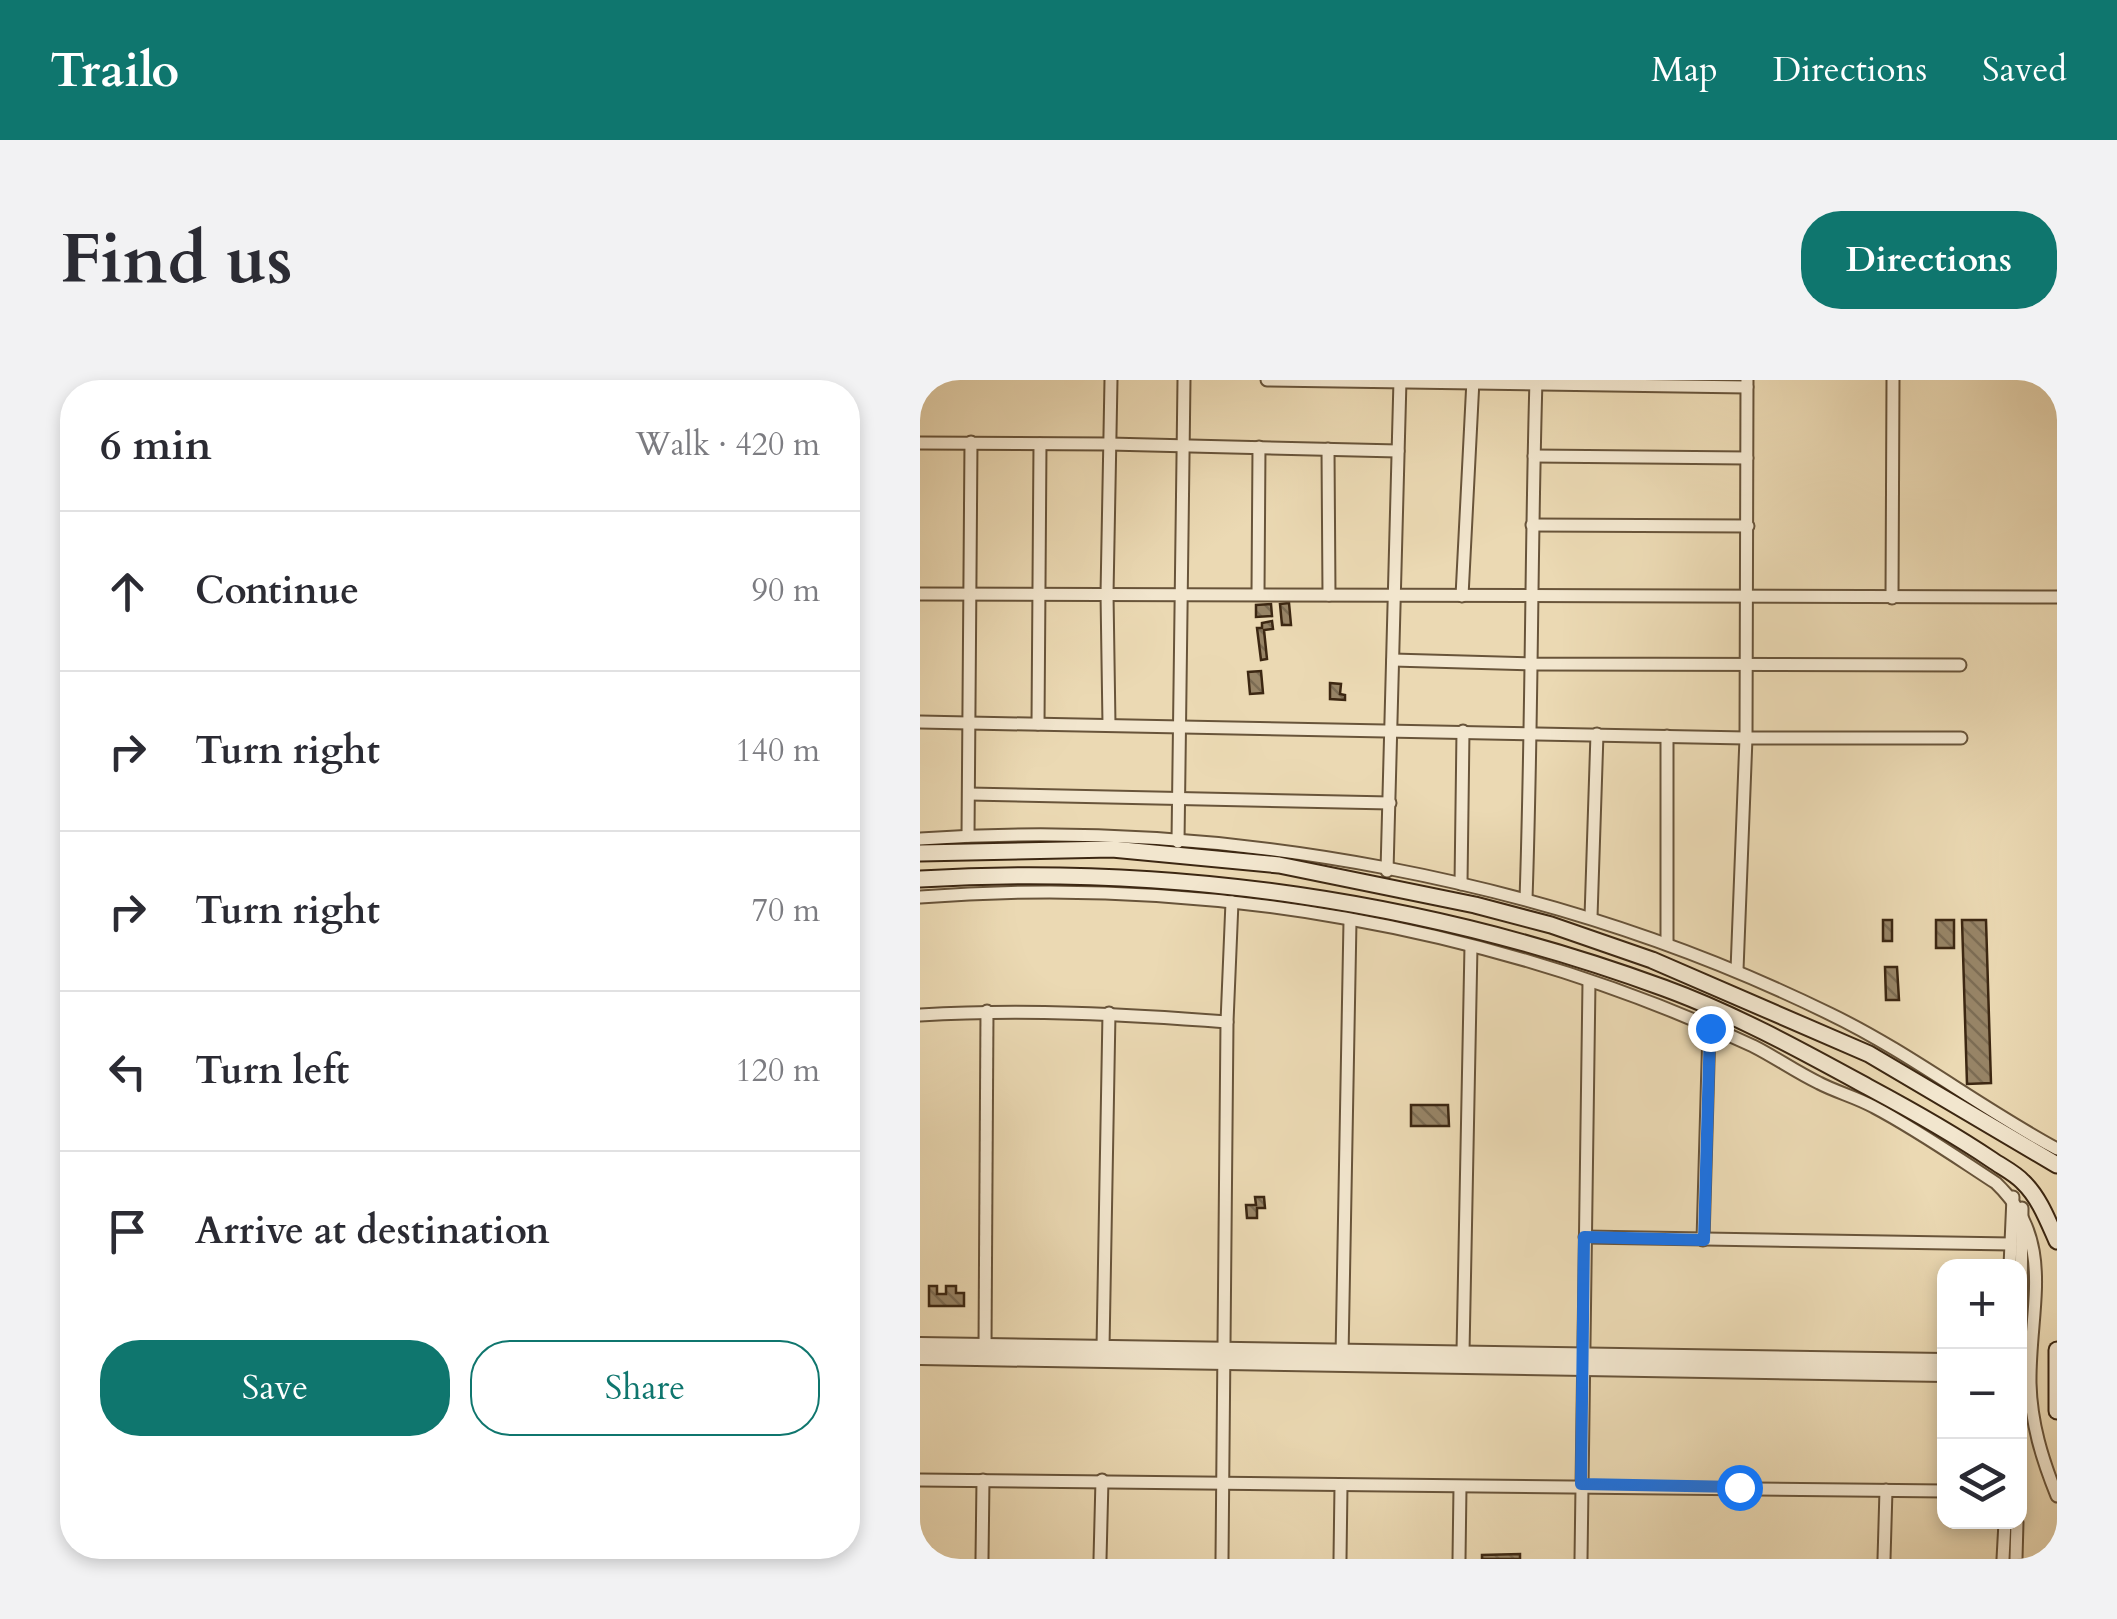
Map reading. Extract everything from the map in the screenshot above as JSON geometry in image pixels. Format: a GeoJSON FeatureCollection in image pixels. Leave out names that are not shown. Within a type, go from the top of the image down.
{"type":"FeatureCollection","features":[{"type":"Feature","properties":{"kind":"main road"},"geometry":{"type":"LineString","coordinates":[[920,853],[1112,849],[1280,865],[1475,905],[1551,925],[1652,960],[1869,1054],[2057,1164]]}},
{"type":"Feature","properties":{"kind":"main road"},"geometry":{"type":"LineString","coordinates":[[920,878],[1115,876],[1300,894],[1376,907],[1553,951],[1665,988],[1716,1010],[1932,1122],[2024,1182],[2055,1234]]}},
{"type":"Feature","properties":{"kind":"main road"},"geometry":{"type":"LineString","coordinates":[[2057,1350],[2057,1411]]}},
{"type":"Feature","properties":{"kind":"street"},"geometry":{"type":"LineString","coordinates":[[1109,725],[1110,380]]}},
{"type":"Feature","properties":{"kind":"street"},"geometry":{"type":"LineString","coordinates":[[1178,842],[1184,380]]}},
{"type":"Feature","properties":{"kind":"street"},"geometry":{"type":"LineString","coordinates":[[1267,380],[1748,384],[1746,738],[1737,970]]}},
{"type":"Feature","properties":{"kind":"street"},"geometry":{"type":"LineString","coordinates":[[1892,598],[1893,380]]}},
{"type":"Feature","properties":{"kind":"street"},"geometry":{"type":"LineString","coordinates":[[1387,871],[1400,381]]}},
{"type":"Feature","properties":{"kind":"street"},"geometry":{"type":"LineString","coordinates":[[1462,596],[1473,381]]}},
{"type":"Feature","properties":{"kind":"street"},"geometry":{"type":"LineString","coordinates":[[1526,899],[1536,382]]}},
{"type":"Feature","properties":{"kind":"street"},"geometry":{"type":"LineString","coordinates":[[968,836],[971,442]]}},
{"type":"Feature","properties":{"kind":"street"},"geometry":{"type":"LineString","coordinates":[[920,443],[1398,451]]}},
{"type":"Feature","properties":{"kind":"street"},"geometry":{"type":"LineString","coordinates":[[1038,724],[1040,444]]}},
{"type":"Feature","properties":{"kind":"street"},"geometry":{"type":"LineString","coordinates":[[1258,447],[1258,594]]}},
{"type":"Feature","properties":{"kind":"street"},"geometry":{"type":"LineString","coordinates":[[1328,449],[1328,595]]}},
{"type":"Feature","properties":{"kind":"street"},"geometry":{"type":"LineString","coordinates":[[1534,456],[1746,458]]}},
{"type":"Feature","properties":{"kind":"street"},"geometry":{"type":"LineString","coordinates":[[1532,526],[1748,526]]}},
{"type":"Feature","properties":{"kind":"street"},"geometry":{"type":"LineString","coordinates":[[920,594],[2057,597]]}},
{"type":"Feature","properties":{"kind":"street"},"geometry":{"type":"LineString","coordinates":[[1393,660],[1960,666]]}},
{"type":"Feature","properties":{"kind":"street"},"geometry":{"type":"LineString","coordinates":[[920,722],[1746,738],[1961,738]]}},
{"type":"Feature","properties":{"kind":"street"},"geometry":{"type":"LineString","coordinates":[[1462,884],[1463,732]]}},
{"type":"Feature","properties":{"kind":"street"},"geometry":{"type":"LineString","coordinates":[[1591,917],[1597,734]]}},
{"type":"Feature","properties":{"kind":"street"},"geometry":{"type":"LineString","coordinates":[[1667,736],[1667,944]]}},
{"type":"Feature","properties":{"kind":"street"},"geometry":{"type":"LineString","coordinates":[[968,794],[1390,803]]}},
{"type":"Feature","properties":{"kind":"street"},"geometry":{"type":"LineString","coordinates":[[920,840],[1076,836],[1178,842],[1312,856],[1526,899],[1591,917],[1737,970],[1832,1014],[1902,1052],[2057,1149]]}},
{"type":"Feature","properties":{"kind":"street"},"geometry":{"type":"LineString","coordinates":[[920,897],[1087,892],[1232,902],[1470,946],[1589,982],[1710,1028],[1874,1107],[1996,1182],[2022,1208],[2034,1228],[2043,1266],[2030,1381],[2034,1426],[2057,1496]]}},
{"type":"Feature","properties":{"kind":"street"},"geometry":{"type":"LineString","coordinates":[[1222,1559],[1227,1022],[1232,902]]}},
{"type":"Feature","properties":{"kind":"street"},"geometry":{"type":"LineString","coordinates":[[1342,1358],[1350,921]]}},
{"type":"Feature","properties":{"kind":"street"},"geometry":{"type":"LineString","coordinates":[[1463,1352],[1470,946]]}},
{"type":"Feature","properties":{"kind":"street"},"geometry":{"type":"LineString","coordinates":[[1581,1559],[1589,982]]}},
{"type":"Feature","properties":{"kind":"street"},"geometry":{"type":"LineString","coordinates":[[920,1015],[987,1011],[1109,1013],[1227,1022]]}},
{"type":"Feature","properties":{"kind":"street"},"geometry":{"type":"LineString","coordinates":[[985,1347],[987,1011]]}},
{"type":"Feature","properties":{"kind":"street"},"geometry":{"type":"LineString","coordinates":[[1103,1348],[1109,1013]]}},
{"type":"Feature","properties":{"kind":"street"},"geometry":{"type":"LineString","coordinates":[[1704,1240],[1710,1028]]}},
{"type":"Feature","properties":{"kind":"street"},"geometry":{"type":"LineString","coordinates":[[2010,1259],[2012,1197]]}},
{"type":"Feature","properties":{"kind":"street"},"geometry":{"type":"LineString","coordinates":[[2020,1349],[2022,1208]]}},
{"type":"Feature","properties":{"kind":"street"},"geometry":{"type":"LineString","coordinates":[[1584,1237],[2011,1244]]}},
{"type":"Feature","properties":{"kind":"street"},"geometry":{"type":"LineString","coordinates":[[920,1345],[1103,1348],[1224,1356]]}},
{"type":"Feature","properties":{"kind":"street"},"geometry":{"type":"LineString","coordinates":[[1342,1358],[1463,1352],[1582,1361],[1937,1374]]}},
{"type":"Feature","properties":{"kind":"street"},"geometry":{"type":"LineString","coordinates":[[920,1357],[1937,1361]]}},
{"type":"Feature","properties":{"kind":"street"},"geometry":{"type":"LineString","coordinates":[[920,1480],[1222,1480],[1341,1486],[1581,1484],[1937,1491]]}},
{"type":"Feature","properties":{"kind":"street"},"geometry":{"type":"LineString","coordinates":[[982,1559],[983,1480]]}},
{"type":"Feature","properties":{"kind":"street"},"geometry":{"type":"LineString","coordinates":[[1100,1559],[1102,1480]]}},
{"type":"Feature","properties":{"kind":"street"},"geometry":{"type":"LineString","coordinates":[[1340,1559],[1341,1486]]}},
{"type":"Feature","properties":{"kind":"street"},"geometry":{"type":"LineString","coordinates":[[1460,1487],[1460,1559]]}},
{"type":"Feature","properties":{"kind":"street"},"geometry":{"type":"LineString","coordinates":[[1884,1559],[1886,1490]]}},
{"type":"Feature","properties":{"kind":"street"},"geometry":{"type":"LineString","coordinates":[[2003,1559],[2004,1529]]}},
{"type":"Feature","properties":{"kind":"street"},"geometry":{"type":"LineString","coordinates":[[2016,1559],[2017,1529]]}},
{"type":"Feature","properties":{"kind":"building"},"geometry":{"type":"Polygon","coordinates":[[[1289,603],[1291,625],[1282,625],[1280,604],[1289,603]]]}},
{"type":"Feature","properties":{"kind":"building"},"geometry":{"type":"Polygon","coordinates":[[[1271,604],[1272,616],[1256,617],[1256,605],[1271,604]]]}},
{"type":"Feature","properties":{"kind":"building"},"geometry":{"type":"Polygon","coordinates":[[[1272,621],[1273,629],[1264,630],[1267,659],[1261,660],[1257,628],[1272,621]]]}},
{"type":"Feature","properties":{"kind":"building"},"geometry":{"type":"Polygon","coordinates":[[[1261,671],[1263,693],[1250,694],[1248,672],[1261,671]]]}},
{"type":"Feature","properties":{"kind":"building"},"geometry":{"type":"Polygon","coordinates":[[[1330,683],[1341,684],[1340,694],[1345,695],[1345,700],[1330,699],[1330,683]]]}},
{"type":"Feature","properties":{"kind":"building"},"geometry":{"type":"Polygon","coordinates":[[[1883,920],[1892,920],[1892,941],[1883,941],[1883,920]]]}},
{"type":"Feature","properties":{"kind":"building"},"geometry":{"type":"Polygon","coordinates":[[[1936,920],[1954,920],[1954,948],[1936,948],[1936,920]]]}},
{"type":"Feature","properties":{"kind":"building"},"geometry":{"type":"Polygon","coordinates":[[[1962,920],[1986,920],[1991,1083],[1967,1084],[1962,920]]]}},
{"type":"Feature","properties":{"kind":"building"},"geometry":{"type":"Polygon","coordinates":[[[1885,967],[1897,967],[1899,1000],[1886,1000],[1885,967]]]}},
{"type":"Feature","properties":{"kind":"building"},"geometry":{"type":"Polygon","coordinates":[[[1411,1105],[1448,1105],[1449,1126],[1411,1126],[1411,1105]]]}},
{"type":"Feature","properties":{"kind":"building"},"geometry":{"type":"Polygon","coordinates":[[[1255,1197],[1264,1197],[1265,1208],[1257,1208],[1257,1218],[1247,1218],[1246,1205],[1256,1205],[1255,1197]]]}},
{"type":"Feature","properties":{"kind":"building"},"geometry":{"type":"Polygon","coordinates":[[[929,1286],[937,1286],[937,1294],[946,1294],[946,1286],[956,1286],[956,1293],[964,1293],[964,1306],[929,1306],[929,1286]]]}},
{"type":"Feature","properties":{"kind":"building"},"geometry":{"type":"Polygon","coordinates":[[[1520,1554],[1520,1559],[1482,1559],[1482,1555],[1520,1554]]]}},
{"type":"Feature","properties":{"kind":"route"},"geometry":{"type":"LineString","coordinates":[[1710,1028],[1704,1240],[1584,1237],[1581,1484],[1739,1487]]}}]}
